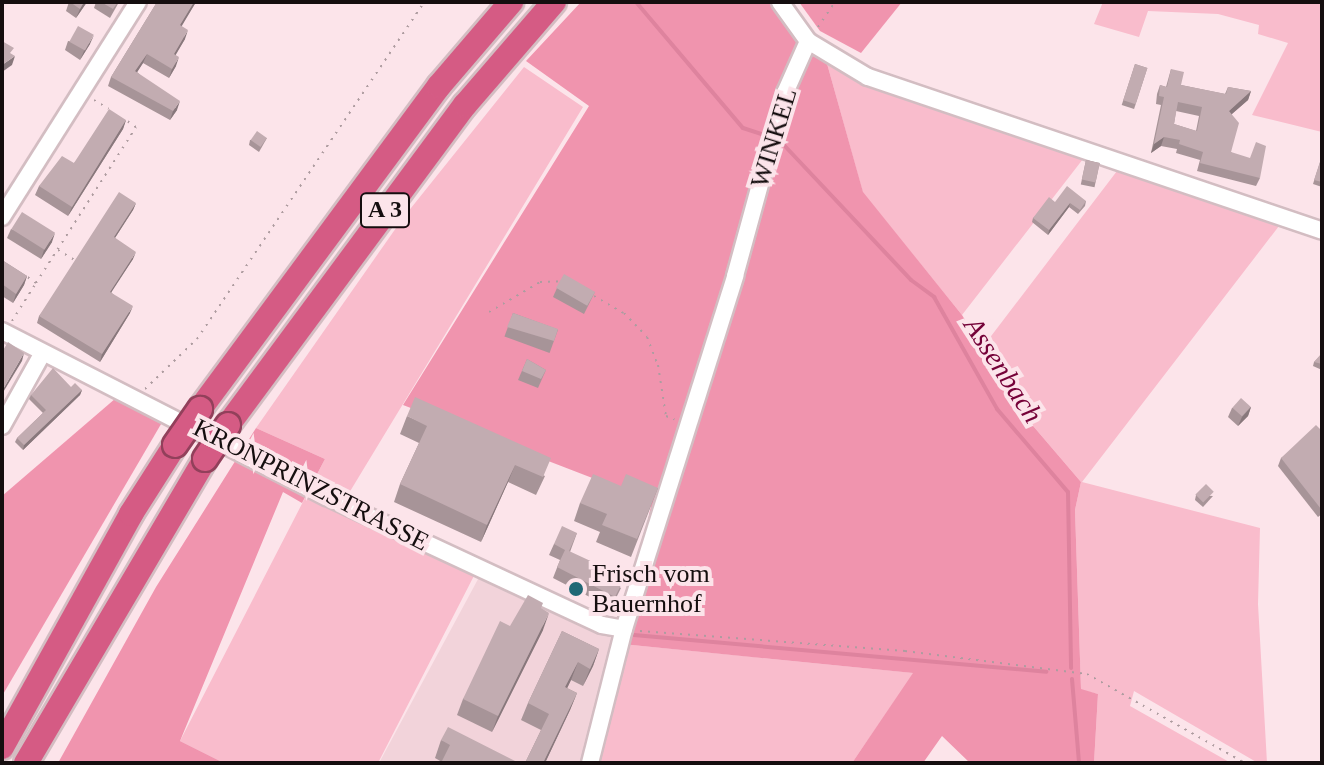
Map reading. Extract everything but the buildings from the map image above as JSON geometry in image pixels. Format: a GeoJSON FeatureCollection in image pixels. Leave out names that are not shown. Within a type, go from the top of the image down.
{"type":"FeatureCollection","features":[{"type":"Feature","properties":{"kind":"highway","name":"A 3"},"geometry":{"type":"LineString","coordinates":[[4,741],[175,445],[439,86],[511,2]]}},
{"type":"Feature","properties":{"kind":"highway","name":"A 3"},"geometry":{"type":"LineString","coordinates":[[28,761],[228,425],[465,105],[554,2]]}},
{"type":"Feature","properties":{"kind":"street"},"geometry":{"type":"LineString","coordinates":[[2,217],[138,2]]}},
{"type":"Feature","properties":{"kind":"street"},"geometry":{"type":"LineString","coordinates":[[780,2],[808,41],[868,77],[1322,231]]}},
{"type":"Feature","properties":{"kind":"street","name":"WINKEL"},"geometry":{"type":"LineString","coordinates":[[590,763],[624,629],[785,93],[808,41]]}},
{"type":"Feature","properties":{"kind":"street","name":"KRONPRINZSTRASSE"},"geometry":{"type":"LineString","coordinates":[[4,332],[327,497],[602,625],[624,629]]}},
{"type":"Feature","properties":{"kind":"street"},"geometry":{"type":"LineString","coordinates":[[2,426],[42,354]]}},
{"type":"Feature","properties":{"kind":"path"},"geometry":{"type":"LineString","coordinates":[[136,399],[197,339],[424,2]]}},
{"type":"Feature","properties":{"kind":"path"},"geometry":{"type":"LineString","coordinates":[[808,41],[835,2]]}},
{"type":"Feature","properties":{"kind":"path"},"geometry":{"type":"LineString","coordinates":[[83,92],[109,110]]}},
{"type":"Feature","properties":{"kind":"path"},"geometry":{"type":"LineString","coordinates":[[4,332],[136,127],[123,118]]}},
{"type":"Feature","properties":{"kind":"path"},"geometry":{"type":"LineString","coordinates":[[53,232],[64,239]]}},
{"type":"Feature","properties":{"kind":"path"},"geometry":{"type":"LineString","coordinates":[[57,249],[79,263]]}},
{"type":"Feature","properties":{"kind":"path"},"geometry":{"type":"LineString","coordinates":[[25,276],[36,283]]}},
{"type":"Feature","properties":{"kind":"path"},"geometry":{"type":"LineString","coordinates":[[489,312],[540,282],[561,280],[574,285]]}},
{"type":"Feature","properties":{"kind":"path"},"geometry":{"type":"LineString","coordinates":[[586,291],[624,313],[647,337],[666,416],[687,424]]}},
{"type":"Feature","properties":{"kind":"path"},"geometry":{"type":"LineString","coordinates":[[624,629],[687,639],[759,638],[905,651],[1087,674],[1245,763]]}},
{"type":"Feature","properties":{"kind":"shaded area"},"geometry":{"type":"Polygon","coordinates":[[[581,2],[769,2],[804,47],[826,60],[863,192],[962,315],[1022,413],[1081,482],[1075,510],[1081,689],[1098,694],[1094,763],[970,763],[942,736],[923,763],[852,763],[913,673],[622,644],[652,501],[403,405],[589,106],[526,61],[581,2]]]}},
{"type":"Feature","properties":{"kind":"shaded area"},"geometry":{"type":"Polygon","coordinates":[[[799,2],[902,2],[861,53],[820,31],[799,2]]]}},
{"type":"Feature","properties":{"kind":"shaded area"},"geometry":{"type":"Polygon","coordinates":[[[1103,2],[1322,2],[1322,132],[1252,115],[1288,43],[1258,34],[1259,25],[1218,14],[1148,11],[1139,37],[1094,24],[1103,2]]]}},
{"type":"Feature","properties":{"kind":"shaded area"},"geometry":{"type":"Polygon","coordinates":[[[826,60],[861,81],[1083,159],[962,315],[863,193],[826,60]]]}},
{"type":"Feature","properties":{"kind":"shaded area"},"geometry":{"type":"Polygon","coordinates":[[[524,67],[583,107],[346,498],[479,566],[378,763],[224,763],[180,741],[325,459],[256,428],[403,218],[524,67]]]}},
{"type":"Feature","properties":{"kind":"shaded area"},"geometry":{"type":"Polygon","coordinates":[[[1117,171],[1279,226],[1082,482],[1260,528],[1258,604],[1267,763],[1258,763],[1134,691],[1130,706],[1231,763],[1094,763],[1098,694],[1081,690],[1075,510],[1081,482],[1022,413],[982,348],[1117,171]]]}},
{"type":"Feature","properties":{"kind":"shaded area"},"geometry":{"type":"Polygon","coordinates":[[[116,398],[164,419],[2,696],[2,496],[116,398]]]}},
{"type":"Feature","properties":{"kind":"shaded area"},"geometry":{"type":"Polygon","coordinates":[[[256,428],[325,459],[302,503],[283,492],[180,741],[224,763],[58,763],[156,587],[256,428]]]}},
{"type":"Feature","properties":{"kind":"shaded area"},"geometry":{"type":"Polygon","coordinates":[[[484,568],[623,640],[585,763],[379,763],[484,568]]]}},
{"type":"Feature","properties":{"kind":"shaded area"},"geometry":{"type":"Polygon","coordinates":[[[622,644],[914,673],[852,763],[585,763],[622,644]]]}},
{"type":"Feature","properties":{"kind":"waterway","name":"Assenbach"},"geometry":{"type":"LineString","coordinates":[[636,2],[743,128],[767,136]]}},
{"type":"Feature","properties":{"kind":"waterway","name":"Assenbach"},"geometry":{"type":"LineString","coordinates":[[782,143],[911,280],[934,297],[997,409],[1068,492],[1071,668]]}},
{"type":"Feature","properties":{"kind":"waterway"},"geometry":{"type":"LineString","coordinates":[[634,635],[1046,672]]}},
{"type":"Feature","properties":{"kind":"waterway","name":"Assenbach"},"geometry":{"type":"LineString","coordinates":[[1072,679],[1079,763]]}},
{"type":"Feature","properties":{"kind":"place","name":"Frisch vom Bauernhof"},"geometry":{"type":"Point","coordinates":[576,589]}}]}
